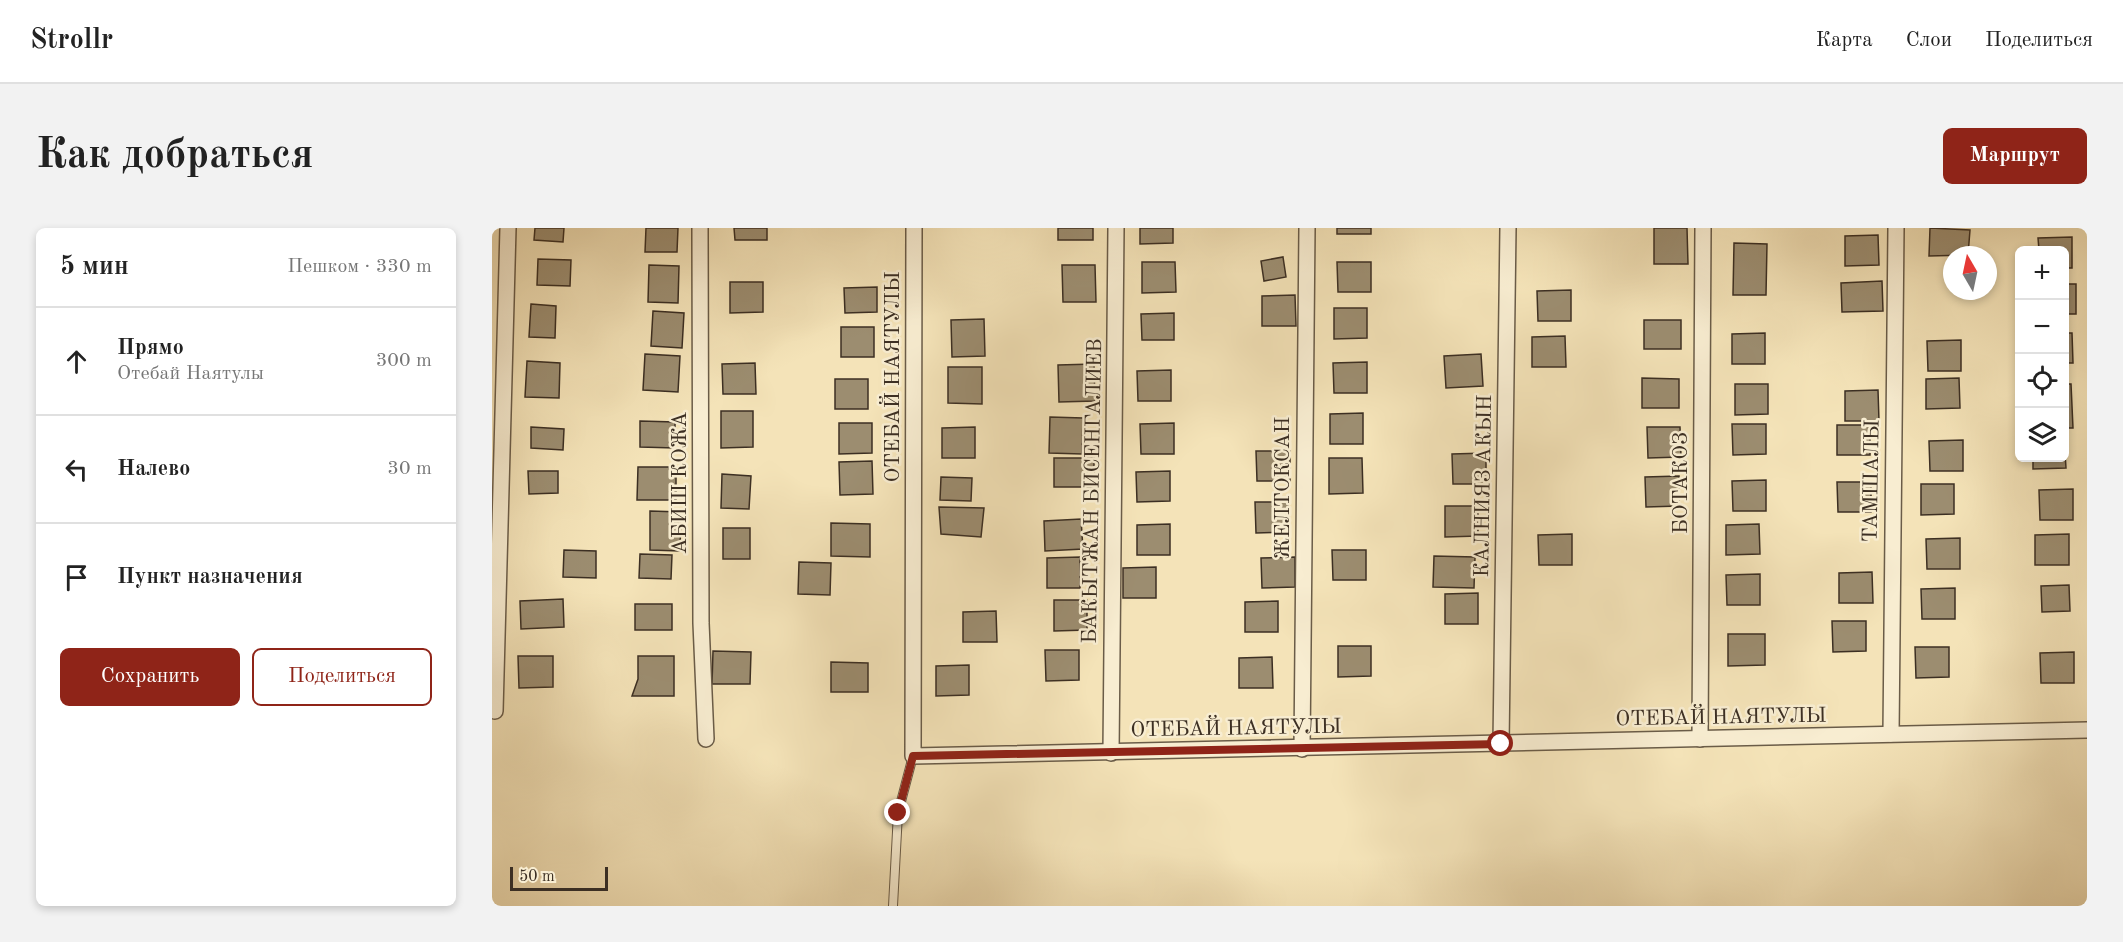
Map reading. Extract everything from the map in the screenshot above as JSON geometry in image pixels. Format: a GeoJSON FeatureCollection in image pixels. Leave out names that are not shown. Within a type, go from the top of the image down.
{"type":"FeatureCollection","features":[{"type":"Feature","properties":{"kind":"street"},"geometry":{"type":"LineString","coordinates":[[495,711],[508,228]]}},
{"type":"Feature","properties":{"kind":"street","name":"АБИШ КОЖА"},"geometry":{"type":"LineString","coordinates":[[700,228],[701,611],[706,738]]}},
{"type":"Feature","properties":{"kind":"street","name":"ОТЕБАЙ НАЯТУЛЫ"},"geometry":{"type":"LineString","coordinates":[[914,228],[913,756],[2087,730]]}},
{"type":"Feature","properties":{"kind":"street","name":"БАКЫТЖАН БИСЕНГАЛИЕВ"},"geometry":{"type":"LineString","coordinates":[[1111,753],[1116,228]]}},
{"type":"Feature","properties":{"kind":"street","name":"ЖЕЛТОКСАН"},"geometry":{"type":"LineString","coordinates":[[1302,749],[1307,228]]}},
{"type":"Feature","properties":{"kind":"street","name":"КАЛНИЯЗ АКЫН"},"geometry":{"type":"LineString","coordinates":[[1501,744],[1508,228]]}},
{"type":"Feature","properties":{"kind":"street","name":"БОТАКОЗ"},"geometry":{"type":"LineString","coordinates":[[1700,739],[1703,228]]}},
{"type":"Feature","properties":{"kind":"street","name":"ТАМШАЛЫ"},"geometry":{"type":"LineString","coordinates":[[1891,734],[1896,228]]}},
{"type":"Feature","properties":{"kind":"lane"},"geometry":{"type":"LineString","coordinates":[[893,906],[898,813],[913,756]]}},
{"type":"Feature","properties":{"kind":"building"},"geometry":{"type":"Polygon","coordinates":[[[535,228],[564,228],[563,242],[534,240],[535,228]]]}},
{"type":"Feature","properties":{"kind":"building"},"geometry":{"type":"Polygon","coordinates":[[[646,228],[678,228],[677,252],[645,252],[646,228]]]}},
{"type":"Feature","properties":{"kind":"building"},"geometry":{"type":"Polygon","coordinates":[[[734,228],[767,228],[767,240],[735,240],[734,228]]]}},
{"type":"Feature","properties":{"kind":"building"},"geometry":{"type":"Polygon","coordinates":[[[1058,228],[1093,228],[1093,240],[1058,240],[1058,228]]]}},
{"type":"Feature","properties":{"kind":"building"},"geometry":{"type":"Polygon","coordinates":[[[1140,228],[1173,228],[1173,243],[1140,244],[1140,228]]]}},
{"type":"Feature","properties":{"kind":"building"},"geometry":{"type":"Polygon","coordinates":[[[1337,228],[1371,228],[1371,234],[1337,234],[1337,228]]]}},
{"type":"Feature","properties":{"kind":"building"},"geometry":{"type":"Polygon","coordinates":[[[1654,228],[1687,228],[1688,264],[1654,264],[1654,228]]]}},
{"type":"Feature","properties":{"kind":"building"},"geometry":{"type":"Polygon","coordinates":[[[1930,228],[1970,230],[1969,246],[1943,246],[1943,256],[1929,256],[1930,228]]]}},
{"type":"Feature","properties":{"kind":"building"},"geometry":{"type":"Polygon","coordinates":[[[1878,235],[1879,265],[1845,266],[1845,236],[1878,235]]]}},
{"type":"Feature","properties":{"kind":"building"},"geometry":{"type":"Polygon","coordinates":[[[2072,237],[2072,268],[2069,268],[2069,246],[2039,246],[2038,238],[2072,237]]]}},
{"type":"Feature","properties":{"kind":"building"},"geometry":{"type":"Polygon","coordinates":[[[1734,243],[1767,244],[1766,295],[1733,295],[1734,243]]]}},
{"type":"Feature","properties":{"kind":"building"},"geometry":{"type":"Polygon","coordinates":[[[1283,257],[1286,277],[1264,281],[1261,261],[1283,257]]]}},
{"type":"Feature","properties":{"kind":"building"},"geometry":{"type":"Polygon","coordinates":[[[538,259],[571,260],[570,286],[537,285],[538,259]]]}},
{"type":"Feature","properties":{"kind":"building"},"geometry":{"type":"Polygon","coordinates":[[[1142,262],[1175,262],[1176,292],[1142,293],[1142,262]]]}},
{"type":"Feature","properties":{"kind":"building"},"geometry":{"type":"Polygon","coordinates":[[[1337,262],[1371,262],[1371,292],[1338,292],[1337,262]]]}},
{"type":"Feature","properties":{"kind":"building"},"geometry":{"type":"Polygon","coordinates":[[[649,265],[679,266],[678,303],[648,302],[649,265]]]}},
{"type":"Feature","properties":{"kind":"building"},"geometry":{"type":"Polygon","coordinates":[[[1062,265],[1095,265],[1096,302],[1063,302],[1062,265]]]}},
{"type":"Feature","properties":{"kind":"building"},"geometry":{"type":"Polygon","coordinates":[[[1882,281],[1883,311],[1842,312],[1841,283],[1882,281]]]}},
{"type":"Feature","properties":{"kind":"building"},"geometry":{"type":"Polygon","coordinates":[[[730,282],[763,282],[763,312],[730,313],[730,282]]]}},
{"type":"Feature","properties":{"kind":"building"},"geometry":{"type":"Polygon","coordinates":[[[2069,284],[2076,284],[2076,314],[2069,314],[2069,284]]]}},
{"type":"Feature","properties":{"kind":"building"},"geometry":{"type":"Polygon","coordinates":[[[877,287],[877,312],[845,313],[844,288],[877,287]]]}},
{"type":"Feature","properties":{"kind":"building"},"geometry":{"type":"Polygon","coordinates":[[[1571,290],[1571,321],[1538,321],[1537,291],[1571,290]]]}},
{"type":"Feature","properties":{"kind":"building"},"geometry":{"type":"Polygon","coordinates":[[[1295,295],[1296,326],[1262,326],[1262,296],[1295,295]]]}},
{"type":"Feature","properties":{"kind":"building"},"geometry":{"type":"Polygon","coordinates":[[[531,304],[556,306],[555,338],[529,337],[531,304]]]}},
{"type":"Feature","properties":{"kind":"building"},"geometry":{"type":"Polygon","coordinates":[[[1334,308],[1367,308],[1367,338],[1334,339],[1334,308]]]}},
{"type":"Feature","properties":{"kind":"building"},"geometry":{"type":"Polygon","coordinates":[[[653,311],[684,313],[682,348],[651,346],[653,311]]]}},
{"type":"Feature","properties":{"kind":"building"},"geometry":{"type":"Polygon","coordinates":[[[1174,313],[1174,340],[1142,340],[1141,314],[1174,313]]]}},
{"type":"Feature","properties":{"kind":"building"},"geometry":{"type":"Polygon","coordinates":[[[984,319],[985,356],[952,357],[951,320],[984,319]]]}},
{"type":"Feature","properties":{"kind":"building"},"geometry":{"type":"Polygon","coordinates":[[[1644,320],[1681,320],[1681,349],[1644,349],[1644,320]]]}},
{"type":"Feature","properties":{"kind":"building"},"geometry":{"type":"Polygon","coordinates":[[[841,327],[874,327],[874,357],[841,357],[841,327]]]}},
{"type":"Feature","properties":{"kind":"building"},"geometry":{"type":"Polygon","coordinates":[[[1765,333],[1765,364],[1732,364],[1732,334],[1765,333]]]}},
{"type":"Feature","properties":{"kind":"building"},"geometry":{"type":"Polygon","coordinates":[[[2069,333],[2072,333],[2073,363],[2069,363],[2069,333]]]}},
{"type":"Feature","properties":{"kind":"building"},"geometry":{"type":"Polygon","coordinates":[[[1565,336],[1566,367],[1532,367],[1532,337],[1565,336]]]}},
{"type":"Feature","properties":{"kind":"building"},"geometry":{"type":"Polygon","coordinates":[[[1961,340],[1961,371],[1928,371],[1927,341],[1961,340]]]}},
{"type":"Feature","properties":{"kind":"building"},"geometry":{"type":"Polygon","coordinates":[[[645,354],[680,356],[678,392],[643,390],[645,354]]]}},
{"type":"Feature","properties":{"kind":"building"},"geometry":{"type":"Polygon","coordinates":[[[1481,354],[1483,386],[1446,388],[1444,356],[1481,354]]]}},
{"type":"Feature","properties":{"kind":"building"},"geometry":{"type":"Polygon","coordinates":[[[527,361],[560,363],[559,398],[525,397],[527,361]]]}},
{"type":"Feature","properties":{"kind":"building"},"geometry":{"type":"Polygon","coordinates":[[[1367,362],[1367,393],[1334,393],[1333,363],[1367,362]]]}},
{"type":"Feature","properties":{"kind":"building"},"geometry":{"type":"Polygon","coordinates":[[[755,363],[756,394],[723,394],[722,364],[755,363]]]}},
{"type":"Feature","properties":{"kind":"building"},"geometry":{"type":"Polygon","coordinates":[[[1094,364],[1095,401],[1059,402],[1058,365],[1094,364]]]}},
{"type":"Feature","properties":{"kind":"building"},"geometry":{"type":"Polygon","coordinates":[[[948,367],[982,367],[982,404],[948,403],[948,367]]]}},
{"type":"Feature","properties":{"kind":"building"},"geometry":{"type":"Polygon","coordinates":[[[1171,370],[1171,401],[1138,401],[1137,371],[1171,370]]]}},
{"type":"Feature","properties":{"kind":"building"},"geometry":{"type":"Polygon","coordinates":[[[1642,378],[1679,379],[1679,408],[1642,408],[1642,378]]]}},
{"type":"Feature","properties":{"kind":"building"},"geometry":{"type":"Polygon","coordinates":[[[1959,378],[1960,408],[1926,409],[1926,379],[1959,378]]]}},
{"type":"Feature","properties":{"kind":"building"},"geometry":{"type":"Polygon","coordinates":[[[835,379],[868,379],[868,409],[835,409],[835,379]]]}},
{"type":"Feature","properties":{"kind":"building"},"geometry":{"type":"Polygon","coordinates":[[[1735,384],[1768,384],[1768,414],[1735,415],[1735,384]]]}},
{"type":"Feature","properties":{"kind":"building"},"geometry":{"type":"Polygon","coordinates":[[[2069,384],[2071,384],[2073,428],[2069,428],[2069,384]]]}},
{"type":"Feature","properties":{"kind":"building"},"geometry":{"type":"Polygon","coordinates":[[[1878,390],[1879,421],[1845,421],[1845,391],[1878,390]]]}},
{"type":"Feature","properties":{"kind":"building"},"geometry":{"type":"Polygon","coordinates":[[[721,411],[753,411],[753,447],[721,448],[721,411]]]}},
{"type":"Feature","properties":{"kind":"building"},"geometry":{"type":"Polygon","coordinates":[[[1363,413],[1363,444],[1330,444],[1330,414],[1363,413]]]}},
{"type":"Feature","properties":{"kind":"building"},"geometry":{"type":"Polygon","coordinates":[[[1050,417],[1083,418],[1082,454],[1049,453],[1050,417]]]}},
{"type":"Feature","properties":{"kind":"building"},"geometry":{"type":"Polygon","coordinates":[[[640,421],[675,422],[675,448],[640,447],[640,421]]]}},
{"type":"Feature","properties":{"kind":"building"},"geometry":{"type":"Polygon","coordinates":[[[839,423],[872,423],[872,453],[839,454],[839,423]]]}},
{"type":"Feature","properties":{"kind":"building"},"geometry":{"type":"Polygon","coordinates":[[[1174,423],[1174,454],[1141,454],[1140,424],[1174,423]]]}},
{"type":"Feature","properties":{"kind":"building"},"geometry":{"type":"Polygon","coordinates":[[[1732,424],[1766,424],[1766,454],[1733,455],[1732,424]]]}},
{"type":"Feature","properties":{"kind":"building"},"geometry":{"type":"Polygon","coordinates":[[[1837,425],[1870,425],[1870,455],[1837,455],[1837,425]]]}},
{"type":"Feature","properties":{"kind":"building"},"geometry":{"type":"Polygon","coordinates":[[[531,427],[564,429],[563,450],[531,448],[531,427]]]}},
{"type":"Feature","properties":{"kind":"building"},"geometry":{"type":"Polygon","coordinates":[[[975,427],[975,458],[942,458],[942,428],[975,427]]]}},
{"type":"Feature","properties":{"kind":"building"},"geometry":{"type":"Polygon","coordinates":[[[1647,427],[1680,427],[1681,457],[1648,458],[1647,427]]]}},
{"type":"Feature","properties":{"kind":"building"},"geometry":{"type":"Polygon","coordinates":[[[1963,440],[1963,471],[1930,471],[1929,441],[1963,440]]]}},
{"type":"Feature","properties":{"kind":"building"},"geometry":{"type":"Polygon","coordinates":[[[1256,451],[1290,451],[1290,481],[1257,481],[1256,451]]]}},
{"type":"Feature","properties":{"kind":"building"},"geometry":{"type":"Polygon","coordinates":[[[1486,453],[1486,484],[1453,484],[1452,454],[1486,453]]]}},
{"type":"Feature","properties":{"kind":"building"},"geometry":{"type":"Polygon","coordinates":[[[1054,458],[1094,458],[1094,487],[1054,487],[1054,458]]]}},
{"type":"Feature","properties":{"kind":"building"},"geometry":{"type":"Polygon","coordinates":[[[1329,458],[1362,458],[1363,493],[1329,494],[1329,458]]]}},
{"type":"Feature","properties":{"kind":"building"},"geometry":{"type":"Polygon","coordinates":[[[872,461],[873,494],[840,495],[839,462],[872,461]]]}},
{"type":"Feature","properties":{"kind":"building"},"geometry":{"type":"Polygon","coordinates":[[[2033,462],[2066,462],[2066,468],[2033,469],[2033,462]]]}},
{"type":"Feature","properties":{"kind":"building"},"geometry":{"type":"Polygon","coordinates":[[[638,467],[676,467],[676,500],[637,500],[638,467]]]}},
{"type":"Feature","properties":{"kind":"building"},"geometry":{"type":"Polygon","coordinates":[[[528,471],[558,471],[558,493],[529,494],[528,471]]]}},
{"type":"Feature","properties":{"kind":"building"},"geometry":{"type":"Polygon","coordinates":[[[1170,471],[1170,501],[1137,502],[1136,472],[1170,471]]]}},
{"type":"Feature","properties":{"kind":"building"},"geometry":{"type":"Polygon","coordinates":[[[722,474],[751,476],[749,509],[721,508],[722,474]]]}},
{"type":"Feature","properties":{"kind":"building"},"geometry":{"type":"Polygon","coordinates":[[[1679,476],[1679,506],[1646,507],[1645,477],[1679,476]]]}},
{"type":"Feature","properties":{"kind":"building"},"geometry":{"type":"Polygon","coordinates":[[[941,477],[972,478],[971,501],[940,500],[941,477]]]}},
{"type":"Feature","properties":{"kind":"building"},"geometry":{"type":"Polygon","coordinates":[[[1766,480],[1766,511],[1733,511],[1732,481],[1766,480]]]}},
{"type":"Feature","properties":{"kind":"building"},"geometry":{"type":"Polygon","coordinates":[[[1837,482],[1871,482],[1871,512],[1838,512],[1837,482]]]}},
{"type":"Feature","properties":{"kind":"building"},"geometry":{"type":"Polygon","coordinates":[[[1921,484],[1954,484],[1954,514],[1921,515],[1921,484]]]}},
{"type":"Feature","properties":{"kind":"building"},"geometry":{"type":"Polygon","coordinates":[[[2073,489],[2073,520],[2040,520],[2039,490],[2073,489]]]}},
{"type":"Feature","properties":{"kind":"building"},"geometry":{"type":"Polygon","coordinates":[[[1255,502],[1288,502],[1289,532],[1256,533],[1255,502]]]}},
{"type":"Feature","properties":{"kind":"building"},"geometry":{"type":"Polygon","coordinates":[[[1445,506],[1478,506],[1478,536],[1445,537],[1445,506]]]}},
{"type":"Feature","properties":{"kind":"building"},"geometry":{"type":"Polygon","coordinates":[[[939,507],[984,508],[981,537],[941,534],[939,507]]]}},
{"type":"Feature","properties":{"kind":"building"},"geometry":{"type":"Polygon","coordinates":[[[650,511],[681,512],[680,551],[650,550],[650,511]]]}},
{"type":"Feature","properties":{"kind":"building"},"geometry":{"type":"Polygon","coordinates":[[[1081,519],[1083,549],[1045,551],[1044,521],[1081,519]]]}},
{"type":"Feature","properties":{"kind":"building"},"geometry":{"type":"Polygon","coordinates":[[[831,523],[870,524],[870,557],[831,556],[831,523]]]}},
{"type":"Feature","properties":{"kind":"building"},"geometry":{"type":"Polygon","coordinates":[[[1170,524],[1170,555],[1137,555],[1137,525],[1170,524]]]}},
{"type":"Feature","properties":{"kind":"building"},"geometry":{"type":"Polygon","coordinates":[[[1759,524],[1760,554],[1726,555],[1726,525],[1759,524]]]}},
{"type":"Feature","properties":{"kind":"building"},"geometry":{"type":"Polygon","coordinates":[[[723,528],[750,528],[750,559],[723,559],[723,528]]]}},
{"type":"Feature","properties":{"kind":"building"},"geometry":{"type":"Polygon","coordinates":[[[1572,534],[1572,565],[1539,565],[1538,535],[1572,534]]]}},
{"type":"Feature","properties":{"kind":"building"},"geometry":{"type":"Polygon","coordinates":[[[2069,534],[2069,565],[2035,565],[2035,535],[2069,534]]]}},
{"type":"Feature","properties":{"kind":"building"},"geometry":{"type":"Polygon","coordinates":[[[1960,538],[1960,569],[1927,569],[1926,539],[1960,538]]]}},
{"type":"Feature","properties":{"kind":"building"},"geometry":{"type":"Polygon","coordinates":[[[564,550],[596,551],[596,578],[563,577],[564,550]]]}},
{"type":"Feature","properties":{"kind":"building"},"geometry":{"type":"Polygon","coordinates":[[[1332,550],[1366,550],[1366,580],[1333,580],[1332,550]]]}},
{"type":"Feature","properties":{"kind":"building"},"geometry":{"type":"Polygon","coordinates":[[[640,554],[672,555],[671,579],[639,578],[640,554]]]}},
{"type":"Feature","properties":{"kind":"building"},"geometry":{"type":"Polygon","coordinates":[[[1434,556],[1475,557],[1474,588],[1433,587],[1434,556]]]}},
{"type":"Feature","properties":{"kind":"building"},"geometry":{"type":"Polygon","coordinates":[[[1080,557],[1080,588],[1047,588],[1047,558],[1080,557]]]}},
{"type":"Feature","properties":{"kind":"building"},"geometry":{"type":"Polygon","coordinates":[[[1295,557],[1295,587],[1262,588],[1261,558],[1295,557]]]}},
{"type":"Feature","properties":{"kind":"building"},"geometry":{"type":"Polygon","coordinates":[[[799,562],[831,563],[830,595],[798,594],[799,562]]]}},
{"type":"Feature","properties":{"kind":"building"},"geometry":{"type":"Polygon","coordinates":[[[1156,567],[1156,598],[1123,598],[1123,568],[1156,567]]]}},
{"type":"Feature","properties":{"kind":"building"},"geometry":{"type":"Polygon","coordinates":[[[1872,572],[1873,603],[1839,603],[1839,573],[1872,572]]]}},
{"type":"Feature","properties":{"kind":"building"},"geometry":{"type":"Polygon","coordinates":[[[1760,574],[1760,605],[1727,605],[1726,575],[1760,574]]]}},
{"type":"Feature","properties":{"kind":"building"},"geometry":{"type":"Polygon","coordinates":[[[2069,585],[2070,611],[2042,612],[2041,586],[2069,585]]]}},
{"type":"Feature","properties":{"kind":"building"},"geometry":{"type":"Polygon","coordinates":[[[1955,588],[1955,619],[1922,619],[1921,589],[1955,588]]]}},
{"type":"Feature","properties":{"kind":"building"},"geometry":{"type":"Polygon","coordinates":[[[1478,593],[1478,624],[1445,624],[1445,594],[1478,593]]]}},
{"type":"Feature","properties":{"kind":"building"},"geometry":{"type":"Polygon","coordinates":[[[563,599],[564,627],[521,629],[520,601],[563,599]]]}},
{"type":"Feature","properties":{"kind":"building"},"geometry":{"type":"Polygon","coordinates":[[[1054,600],[1087,600],[1087,630],[1054,631],[1054,600]]]}},
{"type":"Feature","properties":{"kind":"building"},"geometry":{"type":"Polygon","coordinates":[[[1278,601],[1278,632],[1245,632],[1245,602],[1278,601]]]}},
{"type":"Feature","properties":{"kind":"building"},"geometry":{"type":"Polygon","coordinates":[[[635,604],[672,604],[672,630],[635,630],[635,604]]]}},
{"type":"Feature","properties":{"kind":"building"},"geometry":{"type":"Polygon","coordinates":[[[996,611],[997,642],[963,642],[963,612],[996,611]]]}},
{"type":"Feature","properties":{"kind":"building"},"geometry":{"type":"Polygon","coordinates":[[[1832,621],[1866,621],[1866,651],[1833,652],[1832,621]]]}},
{"type":"Feature","properties":{"kind":"building"},"geometry":{"type":"Polygon","coordinates":[[[1728,634],[1765,634],[1765,665],[1728,666],[1728,634]]]}},
{"type":"Feature","properties":{"kind":"building"},"geometry":{"type":"Polygon","coordinates":[[[1338,646],[1371,646],[1371,676],[1338,677],[1338,646]]]}},
{"type":"Feature","properties":{"kind":"building"},"geometry":{"type":"Polygon","coordinates":[[[1915,647],[1949,647],[1949,677],[1916,678],[1915,647]]]}},
{"type":"Feature","properties":{"kind":"building"},"geometry":{"type":"Polygon","coordinates":[[[1045,650],[1079,650],[1079,680],[1046,681],[1045,650]]]}},
{"type":"Feature","properties":{"kind":"building"},"geometry":{"type":"Polygon","coordinates":[[[713,651],[751,652],[750,684],[712,684],[713,651]]]}},
{"type":"Feature","properties":{"kind":"building"},"geometry":{"type":"Polygon","coordinates":[[[2074,652],[2074,683],[2041,683],[2040,653],[2074,652]]]}},
{"type":"Feature","properties":{"kind":"building"},"geometry":{"type":"Polygon","coordinates":[[[518,656],[553,656],[553,687],[519,688],[518,656]]]}},
{"type":"Feature","properties":{"kind":"building"},"geometry":{"type":"Polygon","coordinates":[[[638,656],[674,656],[674,696],[632,696],[638,679],[638,656]]]}},
{"type":"Feature","properties":{"kind":"building"},"geometry":{"type":"Polygon","coordinates":[[[1272,657],[1273,688],[1239,688],[1239,658],[1272,657]]]}},
{"type":"Feature","properties":{"kind":"building"},"geometry":{"type":"Polygon","coordinates":[[[831,662],[868,663],[868,692],[831,692],[831,662]]]}},
{"type":"Feature","properties":{"kind":"building"},"geometry":{"type":"Polygon","coordinates":[[[969,665],[969,695],[936,696],[936,666],[969,665]]]}},
{"type":"Feature","properties":{"kind":"route"},"geometry":{"type":"LineString","coordinates":[[898,813],[913,756],[1501,744]]}}]}
